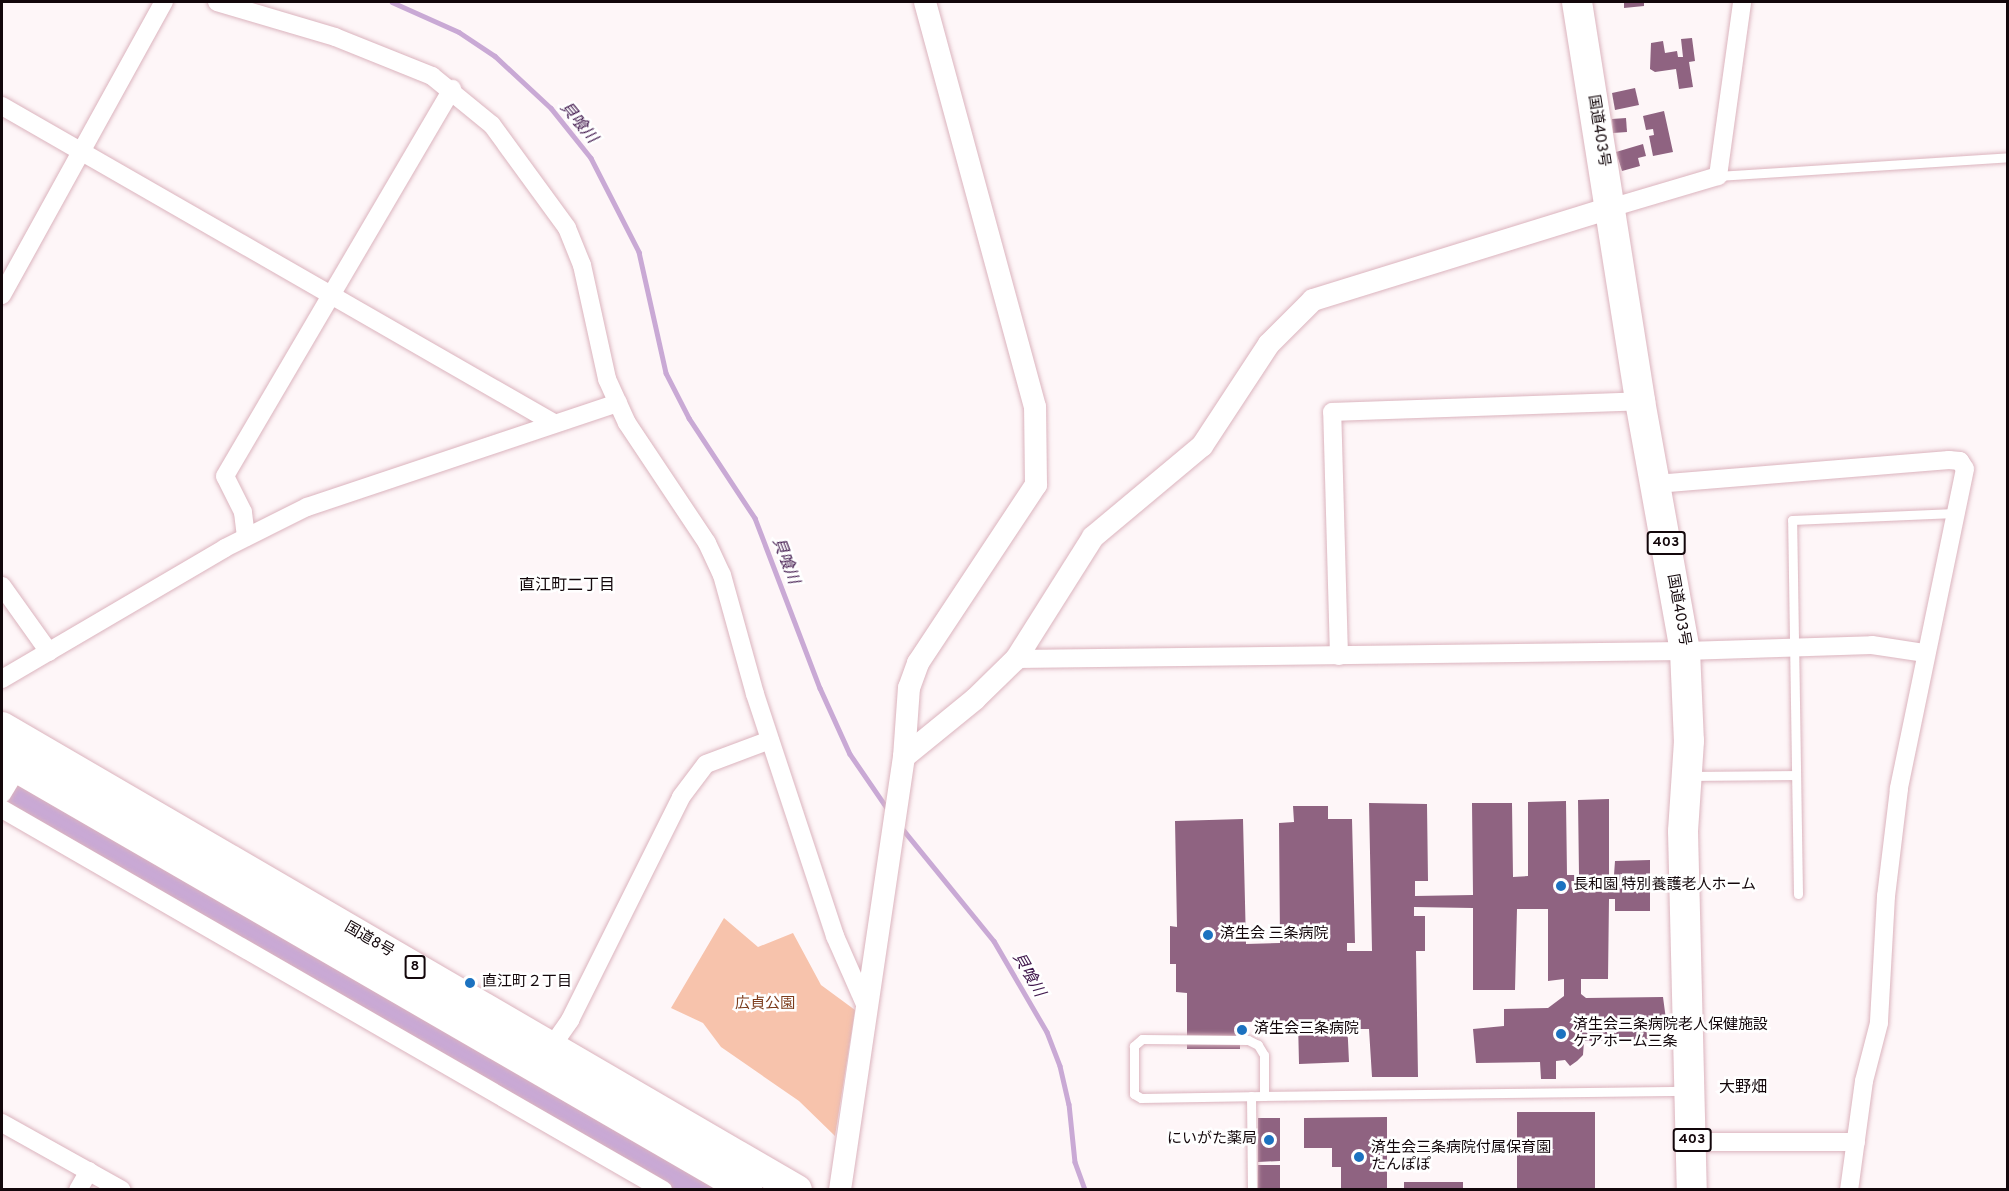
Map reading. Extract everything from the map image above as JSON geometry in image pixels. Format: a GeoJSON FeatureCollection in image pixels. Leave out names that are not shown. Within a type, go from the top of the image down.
{"type":"FeatureCollection","features":[{"type":"Feature","properties":{"kind":"highway","name":"国道403号"},"geometry":{"type":"LineString","coordinates":[[1576,2],[1640,401],[1685,651],[1689,690],[1683,831],[1692,1190]]}},
{"type":"Feature","properties":{"kind":"highway","name":"国道8号"},"geometry":{"type":"LineString","coordinates":[[2,727],[17,757],[747,1190]]}},
{"type":"Feature","properties":{"kind":"highway","name":"国道8号"},"geometry":{"type":"LineString","coordinates":[[17,757],[552,1046],[797,1190]]}},
{"type":"Feature","properties":{"kind":"street"},"geometry":{"type":"LineString","coordinates":[[2,295],[164,2]]}},
{"type":"Feature","properties":{"kind":"street"},"geometry":{"type":"LineString","coordinates":[[217,2],[381,53],[432,76],[452,89],[492,125],[567,228],[582,265],[607,379],[627,423],[708,543],[722,575],[770,740],[835,936],[867,1009]]}},
{"type":"Feature","properties":{"kind":"street"},"geometry":{"type":"LineString","coordinates":[[840,1190],[903,760],[909,688],[918,663],[1036,485],[1037,446],[1029,384],[925,2]]}},
{"type":"Feature","properties":{"kind":"street"},"geometry":{"type":"LineString","coordinates":[[903,760],[975,699],[1016,659],[1093,537],[1202,446],[1269,344],[1313,300],[1718,176],[1742,2]]}},
{"type":"Feature","properties":{"kind":"street"},"geometry":{"type":"LineString","coordinates":[[246,537],[243,512],[225,476],[452,89]]}},
{"type":"Feature","properties":{"kind":"street"},"geometry":{"type":"LineString","coordinates":[[2,106],[552,422]]}},
{"type":"Feature","properties":{"kind":"street"},"geometry":{"type":"LineString","coordinates":[[1339,656],[1332,412],[1640,401]]}},
{"type":"Feature","properties":{"kind":"street"},"geometry":{"type":"LineString","coordinates":[[2,679],[246,537],[307,507],[552,422],[618,403]]}},
{"type":"Feature","properties":{"kind":"street"},"geometry":{"type":"LineString","coordinates":[[1656,484],[1960,461],[1965,469],[1925,653],[1899,789],[1886,896],[1879,1023],[1849,1190]]}},
{"type":"Feature","properties":{"kind":"street"},"geometry":{"type":"LineString","coordinates":[[2,586],[50,652]]}},
{"type":"Feature","properties":{"kind":"street"},"geometry":{"type":"LineString","coordinates":[[1016,659],[1685,651],[1872,645],[1925,653]]}},
{"type":"Feature","properties":{"kind":"street"},"geometry":{"type":"LineString","coordinates":[[552,1046],[592,977],[681,797],[706,764],[770,740]]}},
{"type":"Feature","properties":{"kind":"street"},"geometry":{"type":"LineString","coordinates":[[2,794],[17,757]]}},
{"type":"Feature","properties":{"kind":"street"},"geometry":{"type":"LineString","coordinates":[[2,810],[663,1190]]}},
{"type":"Feature","properties":{"kind":"street"},"geometry":{"type":"LineString","coordinates":[[2,1123],[122,1190]]}},
{"type":"Feature","properties":{"kind":"street"},"geometry":{"type":"LineString","coordinates":[[1692,1142],[1856,1142]]}},
{"type":"Feature","properties":{"kind":"street"},"geometry":{"type":"LineString","coordinates":[[78,1190],[89,1171]]}},
{"type":"Feature","properties":{"kind":"lane"},"geometry":{"type":"LineString","coordinates":[[1718,176],[2007,157]]}},
{"type":"Feature","properties":{"kind":"lane"},"geometry":{"type":"LineString","coordinates":[[1798,894],[1792,520],[1955,513]]}},
{"type":"Feature","properties":{"kind":"lane"},"geometry":{"type":"LineString","coordinates":[[1687,776],[1796,775]]}},
{"type":"Feature","properties":{"kind":"lane"},"geometry":{"type":"LineString","coordinates":[[1264,1096],[1264,1055],[1257,1045],[1248,1040],[1142,1039],[1134,1046],[1134,1094],[1141,1098],[1689,1091]]}},
{"type":"Feature","properties":{"kind":"lane"},"geometry":{"type":"LineString","coordinates":[[1251,1096],[1252,1190]]}},
{"type":"Feature","properties":{"kind":"green space","name":"広貞公園"},"geometry":{"type":"Polygon","coordinates":[[[724,918],[758,947],[793,933],[821,985],[855,1010],[835,1136],[799,1101],[721,1047],[703,1023],[671,1008],[724,918]]]}},
{"type":"Feature","properties":{"kind":"building"},"geometry":{"type":"Polygon","coordinates":[[[1624,2],[1644,2],[1644,6],[1624,8],[1624,2]]]}},
{"type":"Feature","properties":{"kind":"building"},"geometry":{"type":"Polygon","coordinates":[[[1692,38],[1695,61],[1689,62],[1693,87],[1679,89],[1676,69],[1655,72],[1650,69],[1651,43],[1663,41],[1665,53],[1677,51],[1678,57],[1683,57],[1681,39],[1692,38]]]}},
{"type":"Feature","properties":{"kind":"building"},"geometry":{"type":"Polygon","coordinates":[[[1635,88],[1639,105],[1615,110],[1612,93],[1635,88]]]}},
{"type":"Feature","properties":{"kind":"building"},"geometry":{"type":"Polygon","coordinates":[[[1664,111],[1673,152],[1653,156],[1649,136],[1654,135],[1653,129],[1646,130],[1643,116],[1664,111]]]}},
{"type":"Feature","properties":{"kind":"building"},"geometry":{"type":"Polygon","coordinates":[[[1626,118],[1627,132],[1613,133],[1612,119],[1626,118]]]}},
{"type":"Feature","properties":{"kind":"building"},"geometry":{"type":"Polygon","coordinates":[[[1643,144],[1646,156],[1638,158],[1640,166],[1622,171],[1616,152],[1643,144]]]}},
{"type":"Feature","properties":{"kind":"building","name":"済生会 三条病院"},"geometry":{"type":"Polygon","coordinates":[[[1609,799],[1609,875],[1614,875],[1615,861],[1650,860],[1650,911],[1615,911],[1615,899],[1609,899],[1608,979],[1581,979],[1581,994],[1586,998],[1663,997],[1667,1027],[1649,1028],[1649,1039],[1584,1041],[1583,1055],[1570,1066],[1565,1060],[1556,1061],[1556,1079],[1541,1079],[1540,1062],[1476,1063],[1473,1029],[1504,1026],[1504,1009],[1548,1008],[1564,996],[1564,979],[1548,981],[1548,909],[1517,909],[1515,990],[1473,990],[1473,908],[1414,907],[1414,916],[1425,916],[1425,951],[1416,951],[1418,1077],[1372,1077],[1369,1029],[1359,1029],[1359,1018],[1347,1019],[1349,1062],[1299,1064],[1298,1021],[1240,1022],[1240,1049],[1187,1049],[1187,993],[1176,992],[1176,964],[1170,964],[1170,926],[1177,927],[1175,821],[1243,819],[1246,944],[1280,943],[1279,823],[1294,822],[1293,806],[1328,806],[1328,819],[1352,819],[1355,943],[1347,943],[1347,951],[1372,951],[1369,803],[1427,804],[1428,881],[1415,881],[1415,896],[1473,895],[1472,803],[1512,803],[1513,877],[1528,876],[1528,802],[1566,801],[1567,875],[1579,875],[1578,800],[1609,799]]]}},
{"type":"Feature","properties":{"kind":"building"},"geometry":{"type":"Polygon","coordinates":[[[1517,1112],[1595,1112],[1595,1190],[1517,1190],[1517,1112]]]}},
{"type":"Feature","properties":{"kind":"building","name":"済生会三条病院付属保育園 たんぽぽ"},"geometry":{"type":"Polygon","coordinates":[[[1387,1117],[1387,1190],[1341,1190],[1341,1167],[1332,1167],[1332,1148],[1304,1148],[1304,1118],[1387,1117]]]}},
{"type":"Feature","properties":{"kind":"building","name":"にいがた薬局"},"geometry":{"type":"Polygon","coordinates":[[[1258,1118],[1280,1118],[1280,1161],[1258,1162],[1258,1118]]]}},
{"type":"Feature","properties":{"kind":"building"},"geometry":{"type":"Polygon","coordinates":[[[1258,1165],[1280,1165],[1280,1190],[1258,1190],[1258,1165]]]}},
{"type":"Feature","properties":{"kind":"building"},"geometry":{"type":"Polygon","coordinates":[[[1404,1182],[1463,1182],[1463,1190],[1404,1190],[1404,1182]]]}},
{"type":"Feature","properties":{"kind":"waterway","name":"貝喰川"},"geometry":{"type":"LineString","coordinates":[[392,2],[459,32],[495,56],[551,108],[591,158],[639,252],[666,373],[689,418],[755,518],[820,688],[850,754],[887,808]]}},
{"type":"Feature","properties":{"kind":"waterway"},"geometry":{"type":"LineString","coordinates":[[2,786],[698,1190]]}},
{"type":"Feature","properties":{"kind":"waterway","name":"貝喰川"},"geometry":{"type":"LineString","coordinates":[[901,827],[994,941],[1047,1032],[1060,1066],[1069,1104],[1075,1162],[1085,1190]]}},
{"type":"Feature","properties":{"kind":"place","name":"長和園 特別養護老人ホーム"},"geometry":{"type":"Point","coordinates":[1561,886]}},
{"type":"Feature","properties":{"kind":"place","name":"済生会 三条病院"},"geometry":{"type":"Point","coordinates":[1208,935]}},
{"type":"Feature","properties":{"kind":"place","name":"直江町２丁目"},"geometry":{"type":"Point","coordinates":[470,983]}},
{"type":"Feature","properties":{"kind":"place","name":"済生会三条病院"},"geometry":{"type":"Point","coordinates":[1242,1030]}},
{"type":"Feature","properties":{"kind":"place","name":"済生会三条病院老人保健施設 ケアホーム三条"},"geometry":{"type":"Point","coordinates":[1561,1034]}},
{"type":"Feature","properties":{"kind":"place","name":"にいがた薬局"},"geometry":{"type":"Point","coordinates":[1269,1140]}},
{"type":"Feature","properties":{"kind":"place","name":"済生会三条病院付属保育園 たんぽぽ"},"geometry":{"type":"Point","coordinates":[1359,1157]}},
{"type":"Feature","properties":{"kind":"district","name":"直江町二丁目"},"geometry":{"type":"Point","coordinates":[567,586]}},
{"type":"Feature","properties":{"kind":"district","name":"大野畑"},"geometry":{"type":"Point","coordinates":[1743,1088]}}]}
